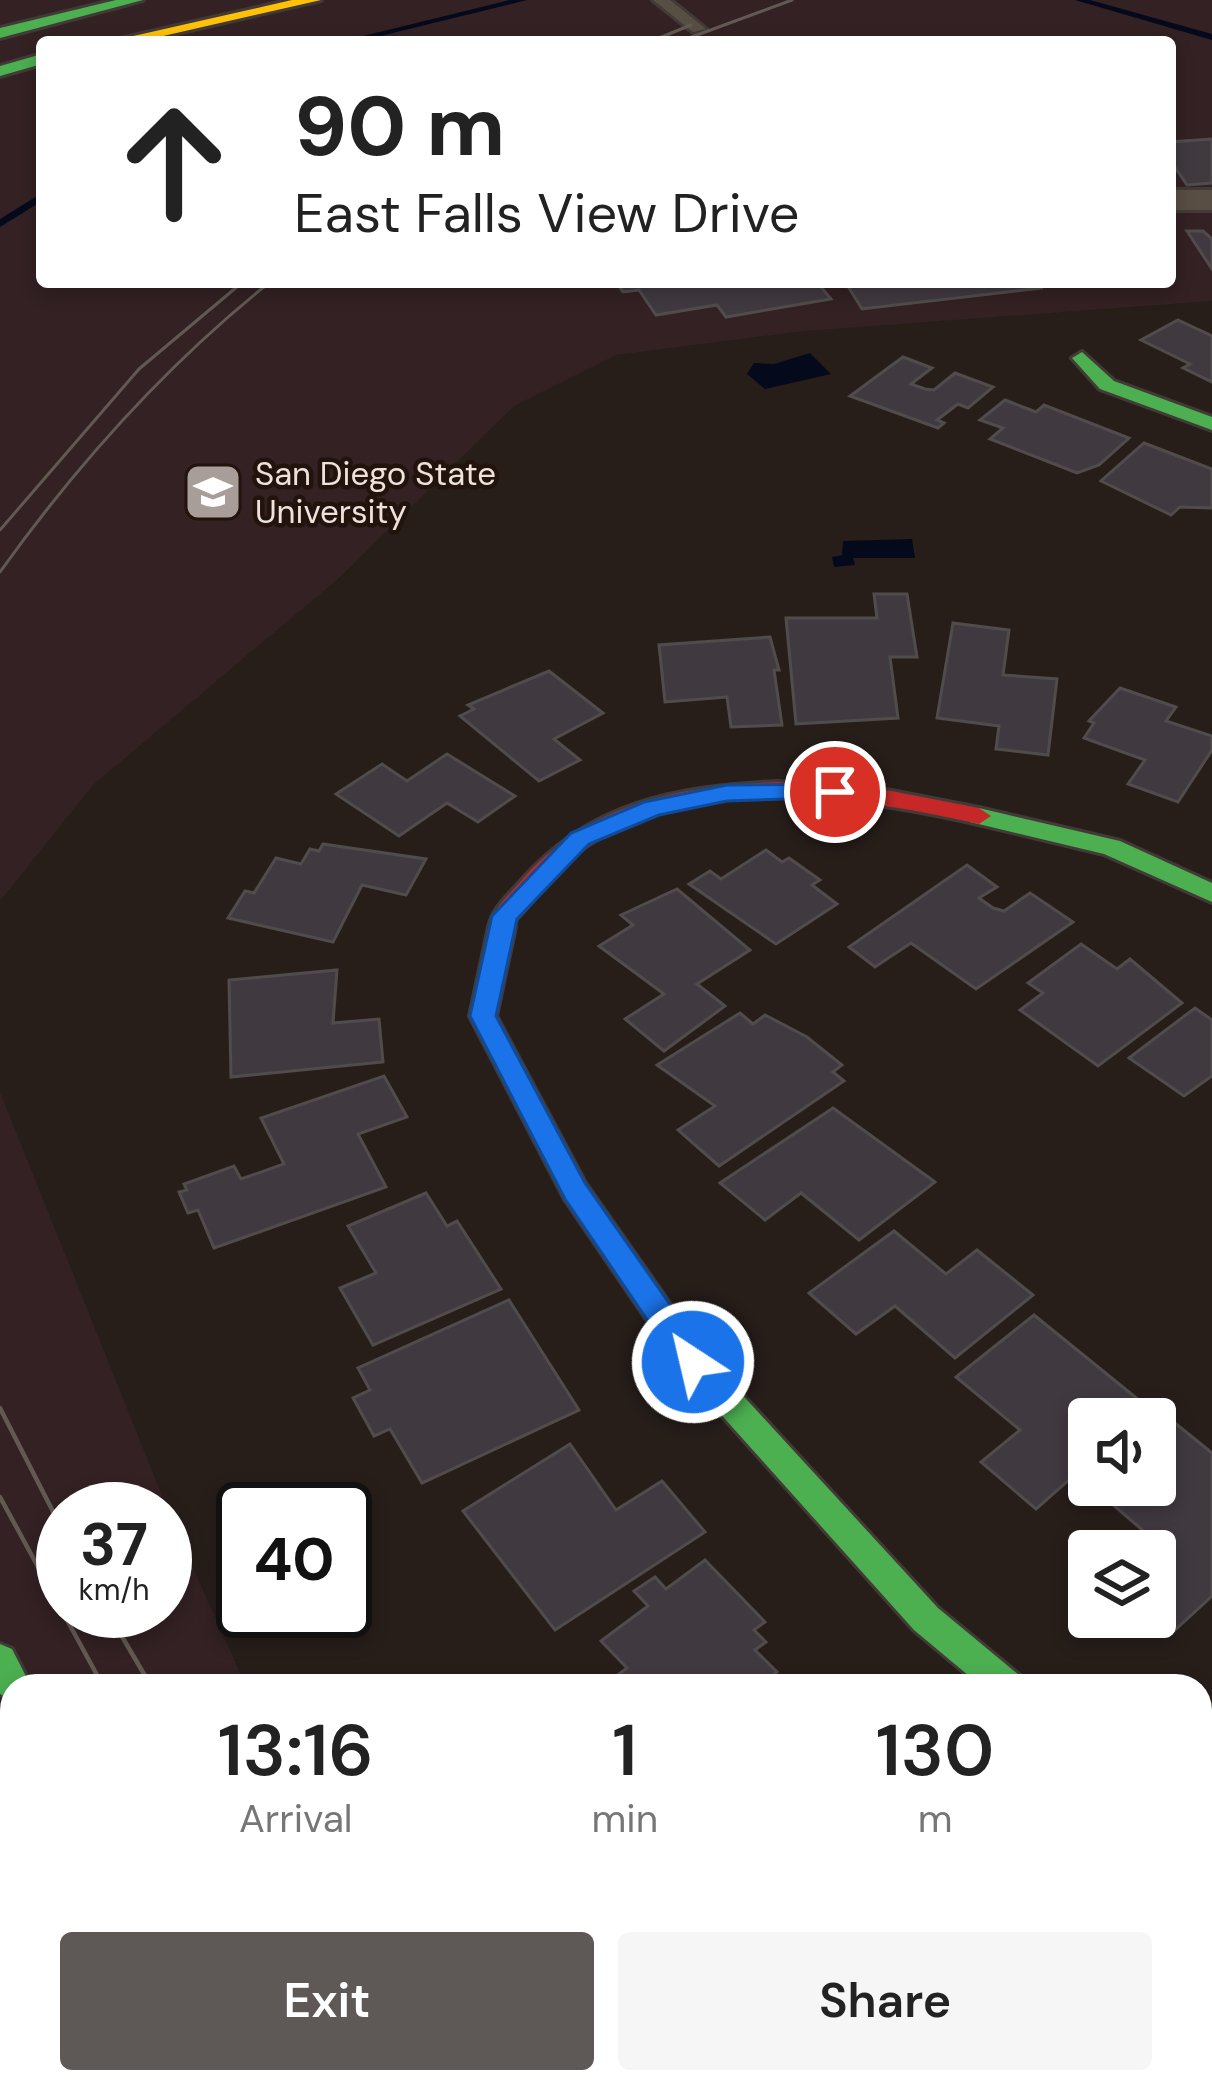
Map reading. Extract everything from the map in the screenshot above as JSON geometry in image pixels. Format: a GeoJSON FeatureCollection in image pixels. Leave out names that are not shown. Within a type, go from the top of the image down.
{"type":"FeatureCollection","features":[{"type":"Feature","properties":{"kind":"main road"},"geometry":{"type":"LineString","coordinates":[[0,17],[92,0]]}},
{"type":"Feature","properties":{"kind":"main road"},"geometry":{"type":"LineString","coordinates":[[0,34],[135,0]]}},
{"type":"Feature","properties":{"kind":"main road"},"geometry":{"type":"LineString","coordinates":[[143,36],[313,0]]}},
{"type":"Feature","properties":{"kind":"main road"},"geometry":{"type":"LineString","coordinates":[[0,71],[36,61]]}},
{"type":"Feature","properties":{"kind":"main road"},"geometry":{"type":"LineString","coordinates":[[1082,358],[1107,386],[1212,424]]}},
{"type":"Feature","properties":{"kind":"main road"},"geometry":{"type":"LineString","coordinates":[[992,1674],[926,1619],[693,1362],[575,1191],[483,1016],[505,916],[580,838],[653,808],[727,793],[835,792],[909,800],[1112,847],[1212,893]]}},
{"type":"Feature","properties":{"kind":"street"},"geometry":{"type":"LineString","coordinates":[[1176,200],[1212,200]]}},
{"type":"Feature","properties":{"kind":"lane"},"geometry":{"type":"LineString","coordinates":[[662,0],[698,28]]}},
{"type":"Feature","properties":{"kind":"shaded area","name":"San Diego State University"},"geometry":{"type":"Polygon","coordinates":[[[0,0],[1212,0],[1212,301],[804,331],[616,355],[514,406],[339,578],[93,785],[0,901],[0,0]]]}},
{"type":"Feature","properties":{"kind":"shaded area"},"geometry":{"type":"Polygon","coordinates":[[[0,1092],[157,1482],[36,1482],[36,1638],[192,1638],[192,1566],[216,1619],[216,1638],[224,1638],[241,1674],[0,1674],[0,1092]]]}},
{"type":"Feature","properties":{"kind":"water"},"geometry":{"type":"Polygon","coordinates":[[[810,353],[831,374],[765,389],[747,374],[754,363],[774,364],[810,353]]]}},
{"type":"Feature","properties":{"kind":"water"},"geometry":{"type":"Polygon","coordinates":[[[912,539],[915,558],[853,558],[855,565],[834,567],[832,557],[842,555],[843,541],[912,539]]]}},
{"type":"Feature","properties":{"kind":"building"},"geometry":{"type":"Polygon","coordinates":[[[1212,139],[1212,183],[1187,185],[1176,169],[1176,142],[1212,139]]]}},
{"type":"Feature","properties":{"kind":"building"},"geometry":{"type":"Polygon","coordinates":[[[1187,231],[1203,231],[1212,239],[1212,269],[1187,231]]]}},
{"type":"Feature","properties":{"kind":"building"},"geometry":{"type":"Polygon","coordinates":[[[620,288],[822,288],[831,299],[726,317],[717,305],[656,315],[639,290],[623,292],[620,288]]]}},
{"type":"Feature","properties":{"kind":"building"},"geometry":{"type":"Polygon","coordinates":[[[849,288],[1041,288],[862,309],[849,288]]]}},
{"type":"Feature","properties":{"kind":"building"},"geometry":{"type":"Polygon","coordinates":[[[1178,320],[1212,336],[1212,382],[1183,368],[1190,364],[1141,340],[1178,320]]]}},
{"type":"Feature","properties":{"kind":"building"},"geometry":{"type":"Polygon","coordinates":[[[903,357],[932,368],[911,384],[925,389],[934,390],[955,373],[993,387],[968,408],[958,404],[937,420],[944,423],[938,428],[850,396],[903,357]]]}},
{"type":"Feature","properties":{"kind":"building"},"geometry":{"type":"Polygon","coordinates":[[[1005,400],[1036,412],[1044,405],[1129,438],[1099,465],[1077,473],[990,439],[1003,428],[980,420],[1005,400]]]}},
{"type":"Feature","properties":{"kind":"building"},"geometry":{"type":"Polygon","coordinates":[[[1144,443],[1212,469],[1212,508],[1180,507],[1171,515],[1101,481],[1144,443]]]}},
{"type":"Feature","properties":{"kind":"building"},"geometry":{"type":"Polygon","coordinates":[[[874,594],[907,594],[917,657],[890,657],[898,718],[796,724],[786,618],[877,618],[874,594]]]}},
{"type":"Feature","properties":{"kind":"building"},"geometry":{"type":"Polygon","coordinates":[[[953,623],[1009,630],[1003,675],[1057,679],[1048,755],[996,749],[999,726],[937,718],[953,623]]]}},
{"type":"Feature","properties":{"kind":"building"},"geometry":{"type":"Polygon","coordinates":[[[770,637],[779,670],[774,670],[782,725],[731,727],[727,697],[665,702],[659,645],[770,637]]]}},
{"type":"Feature","properties":{"kind":"building"},"geometry":{"type":"Polygon","coordinates":[[[549,671],[603,713],[554,739],[580,760],[539,781],[460,716],[474,709],[468,705],[549,671]]]}},
{"type":"Feature","properties":{"kind":"building"},"geometry":{"type":"Polygon","coordinates":[[[1120,688],[1176,707],[1166,721],[1212,736],[1212,750],[1178,802],[1128,784],[1145,760],[1084,738],[1094,723],[1089,721],[1120,688]]]}},
{"type":"Feature","properties":{"kind":"building"},"geometry":{"type":"Polygon","coordinates":[[[447,754],[515,796],[478,822],[447,803],[399,836],[336,794],[382,764],[407,781],[447,754]]]}},
{"type":"Feature","properties":{"kind":"building"},"geometry":{"type":"Polygon","coordinates":[[[323,844],[426,859],[406,895],[362,885],[333,942],[228,918],[245,891],[254,893],[276,858],[301,864],[310,849],[319,851],[323,844]]]}},
{"type":"Feature","properties":{"kind":"building"},"geometry":{"type":"Polygon","coordinates":[[[766,850],[782,862],[789,858],[820,880],[812,885],[837,904],[776,944],[689,884],[710,871],[721,879],[766,850]]]}},
{"type":"Feature","properties":{"kind":"building"},"geometry":{"type":"Polygon","coordinates":[[[967,865],[997,887],[979,898],[993,908],[1004,911],[1030,893],[1073,922],[976,989],[911,943],[875,967],[849,947],[967,865]]]}},
{"type":"Feature","properties":{"kind":"building"},"geometry":{"type":"Polygon","coordinates":[[[677,889],[750,950],[697,984],[725,1006],[664,1051],[625,1019],[664,994],[599,946],[633,925],[621,915],[677,889]]]}},
{"type":"Feature","properties":{"kind":"building"},"geometry":{"type":"Polygon","coordinates":[[[1081,944],[1117,969],[1130,959],[1182,1003],[1098,1066],[1020,1010],[1043,993],[1028,983],[1081,944]]]}},
{"type":"Feature","properties":{"kind":"building"},"geometry":{"type":"Polygon","coordinates":[[[337,970],[333,1023],[379,1019],[383,1062],[231,1077],[229,980],[337,970]]]}},
{"type":"Feature","properties":{"kind":"building"},"geometry":{"type":"Polygon","coordinates":[[[1195,1008],[1212,1020],[1212,1076],[1184,1096],[1129,1058],[1195,1008]]]}},
{"type":"Feature","properties":{"kind":"building"},"geometry":{"type":"Polygon","coordinates":[[[740,1013],[753,1024],[765,1015],[807,1037],[842,1065],[833,1072],[844,1081],[719,1166],[678,1130],[715,1106],[657,1065],[740,1013]]]}},
{"type":"Feature","properties":{"kind":"building"},"geometry":{"type":"Polygon","coordinates":[[[384,1076],[407,1117],[358,1134],[386,1187],[214,1248],[198,1210],[188,1213],[179,1192],[187,1190],[184,1184],[234,1166],[241,1179],[284,1164],[261,1118],[384,1076]]]}},
{"type":"Feature","properties":{"kind":"building"},"geometry":{"type":"Polygon","coordinates":[[[833,1108],[935,1182],[859,1240],[801,1193],[765,1220],[720,1183],[833,1108]]]}},
{"type":"Feature","properties":{"kind":"building"},"geometry":{"type":"Polygon","coordinates":[[[426,1193],[447,1226],[457,1221],[501,1289],[373,1345],[340,1288],[376,1273],[348,1226],[426,1193]]]}},
{"type":"Feature","properties":{"kind":"building"},"geometry":{"type":"Polygon","coordinates":[[[894,1231],[946,1274],[977,1250],[1033,1295],[955,1358],[895,1306],[856,1334],[809,1293],[894,1231]]]}},
{"type":"Feature","properties":{"kind":"building"},"geometry":{"type":"Polygon","coordinates":[[[509,1300],[579,1410],[422,1483],[390,1429],[374,1436],[353,1398],[370,1390],[358,1368],[509,1300]]]}},
{"type":"Feature","properties":{"kind":"building"},"geometry":{"type":"Polygon","coordinates":[[[1034,1315],[1136,1398],[1068,1398],[1068,1481],[1036,1509],[981,1462],[1020,1430],[956,1377],[1034,1315]]]}},
{"type":"Feature","properties":{"kind":"building"},"geometry":{"type":"Polygon","coordinates":[[[1176,1424],[1212,1453],[1212,1596],[1176,1629],[1176,1530],[1142,1530],[1114,1506],[1176,1506],[1176,1424]]]}},
{"type":"Feature","properties":{"kind":"building"},"geometry":{"type":"Polygon","coordinates":[[[570,1444],[616,1510],[662,1481],[705,1532],[555,1630],[463,1511],[570,1444]]]}},
{"type":"Feature","properties":{"kind":"building"},"geometry":{"type":"Polygon","coordinates":[[[705,1560],[765,1622],[754,1630],[766,1642],[755,1650],[777,1672],[619,1674],[627,1668],[601,1641],[648,1606],[634,1591],[655,1577],[666,1589],[705,1560]]]}},
{"type":"Feature","properties":{"kind":"waterway"},"geometry":{"type":"LineString","coordinates":[[369,36],[522,0]]}},
{"type":"Feature","properties":{"kind":"waterway"},"geometry":{"type":"LineString","coordinates":[[1080,0],[1212,37]]}},
{"type":"Feature","properties":{"kind":"waterway"},"geometry":{"type":"LineString","coordinates":[[0,224],[36,200]]}},
{"type":"Feature","properties":{"kind":"tram line"},"geometry":{"type":"LineString","coordinates":[[694,36],[792,0]]}},
{"type":"Feature","properties":{"kind":"tram line"},"geometry":{"type":"LineString","coordinates":[[664,36],[691,25]]}},
{"type":"Feature","properties":{"kind":"tram line"},"geometry":{"type":"LineString","coordinates":[[0,530],[139,369],[236,288]]}},
{"type":"Feature","properties":{"kind":"tram line"},"geometry":{"type":"LineString","coordinates":[[0,572],[125,418],[194,347],[263,288]]}},
{"type":"Feature","properties":{"kind":"tram line"},"geometry":{"type":"LineString","coordinates":[[0,1408],[38,1482]]}},
{"type":"Feature","properties":{"kind":"tram line"},"geometry":{"type":"LineString","coordinates":[[0,1497],[96,1674]]}},
{"type":"Feature","properties":{"kind":"tram line"},"geometry":{"type":"LineString","coordinates":[[123,1638],[144,1674]]}},
{"type":"Feature","properties":{"kind":"traffic: fast"},"geometry":{"type":"LineString","coordinates":[[0,33],[135,0]]}},
{"type":"Feature","properties":{"kind":"traffic: fast"},"geometry":{"type":"LineString","coordinates":[[0,71],[36,61]]}},
{"type":"Feature","properties":{"kind":"traffic: fast"},"geometry":{"type":"LineString","coordinates":[[1082,358],[1107,385],[1212,424]]}},
{"type":"Feature","properties":{"kind":"traffic: fast"},"geometry":{"type":"LineString","coordinates":[[979,816],[1111,847],[1212,893]]}},
{"type":"Feature","properties":{"kind":"traffic: fast"},"geometry":{"type":"LineString","coordinates":[[502,927],[483,1016],[575,1191],[693,1362],[926,1619],[992,1674]]}},
{"type":"Feature","properties":{"kind":"traffic: fast"},"geometry":{"type":"LineString","coordinates":[[0,1660],[8,1674]]}},
{"type":"Feature","properties":{"kind":"traffic: slow"},"geometry":{"type":"LineString","coordinates":[[143,36],[313,0]]}},
{"type":"Feature","properties":{"kind":"traffic: jam"},"geometry":{"type":"LineString","coordinates":[[502,927],[504,916],[571,845],[626,815],[674,800],[725,792],[829,791],[979,816]]}},
{"type":"Feature","properties":{"kind":"place","name":"San Diego State University"},"geometry":{"type":"Point","coordinates":[213,492]}},
{"type":"Feature","properties":{"kind":"route"},"geometry":{"type":"LineString","coordinates":[[693,1362],[575,1191],[483,1016],[505,916],[580,838],[653,808],[727,793],[835,792]]}}]}
